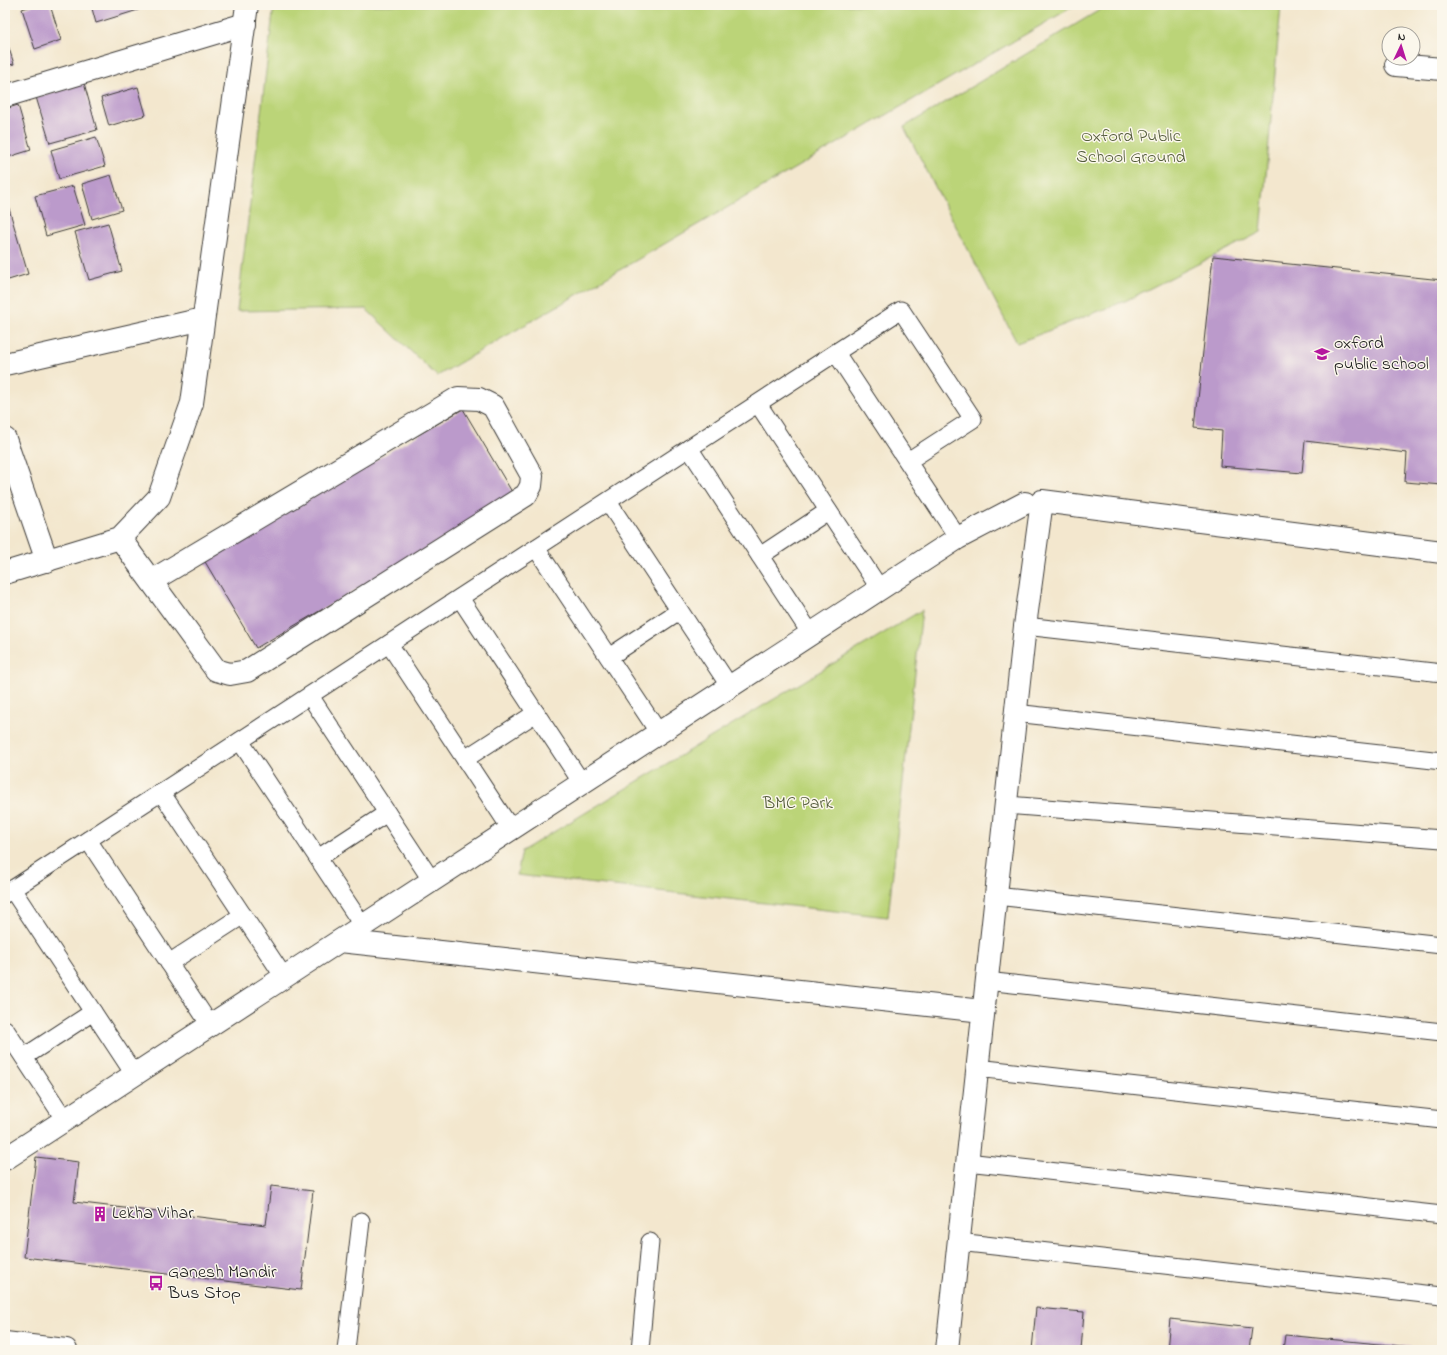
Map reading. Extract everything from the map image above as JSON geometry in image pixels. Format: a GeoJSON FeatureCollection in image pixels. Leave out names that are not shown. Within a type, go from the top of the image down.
{"type":"FeatureCollection","features":[{"type":"Feature","properties":{"kind":"street"},"geometry":{"type":"LineString","coordinates":[[5,96],[246,15],[192,402],[159,497],[120,538],[47,561],[6,570]]}},
{"type":"Feature","properties":{"kind":"street"},"geometry":{"type":"LineString","coordinates":[[1408,66],[1442,69]]}},
{"type":"Feature","properties":{"kind":"street"},"geometry":{"type":"LineString","coordinates":[[5,364],[203,319]]}},
{"type":"Feature","properties":{"kind":"street"},"geometry":{"type":"LineString","coordinates":[[120,538],[216,670],[230,674],[247,671],[526,495],[531,486],[532,476],[493,406],[479,399],[458,398],[152,581]]}},
{"type":"Feature","properties":{"kind":"street"},"geometry":{"type":"LineString","coordinates":[[5,439],[47,561]]}},
{"type":"Feature","properties":{"kind":"street"},"geometry":{"type":"LineString","coordinates":[[947,1350],[1025,626],[1033,502]]}},
{"type":"Feature","properties":{"kind":"street"},"geometry":{"type":"LineString","coordinates":[[5,1159],[958,538],[1033,502],[1442,552]]}},
{"type":"Feature","properties":{"kind":"street"},"geometry":{"type":"LineString","coordinates":[[340,941],[983,1011]]}},
{"type":"Feature","properties":{"kind":"street"},"geometry":{"type":"LineString","coordinates":[[5,1343],[66,1350]]}},
{"type":"Feature","properties":{"kind":"lane"},"geometry":{"type":"LineString","coordinates":[[134,1074],[93,1012],[9,892],[901,310],[973,419],[908,462]]}},
{"type":"Feature","properties":{"kind":"lane"},"geometry":{"type":"LineString","coordinates":[[836,353],[958,538]]}},
{"type":"Feature","properties":{"kind":"lane"},"geometry":{"type":"LineString","coordinates":[[758,404],[880,589]]}},
{"type":"Feature","properties":{"kind":"lane"},"geometry":{"type":"LineString","coordinates":[[689,448],[812,634]]}},
{"type":"Feature","properties":{"kind":"lane"},"geometry":{"type":"LineString","coordinates":[[608,502],[730,687]]}},
{"type":"Feature","properties":{"kind":"lane"},"geometry":{"type":"LineString","coordinates":[[760,556],[828,511]]}},
{"type":"Feature","properties":{"kind":"lane"},"geometry":{"type":"LineString","coordinates":[[536,548],[659,733]]}},
{"type":"Feature","properties":{"kind":"lane"},"geometry":{"type":"LineString","coordinates":[[460,598],[582,783]]}},
{"type":"Feature","properties":{"kind":"lane"},"geometry":{"type":"LineString","coordinates":[[609,657],[680,610]]}},
{"type":"Feature","properties":{"kind":"lane"},"geometry":{"type":"LineString","coordinates":[[1025,626],[1442,673]]}},
{"type":"Feature","properties":{"kind":"lane"},"geometry":{"type":"LineString","coordinates":[[389,644],[466,758],[511,829]]}},
{"type":"Feature","properties":{"kind":"lane"},"geometry":{"type":"LineString","coordinates":[[310,696],[432,881]]}},
{"type":"Feature","properties":{"kind":"lane"},"geometry":{"type":"LineString","coordinates":[[466,758],[536,713]]}},
{"type":"Feature","properties":{"kind":"lane"},"geometry":{"type":"LineString","coordinates":[[1016,713],[1442,761]]}},
{"type":"Feature","properties":{"kind":"lane"},"geometry":{"type":"LineString","coordinates":[[240,741],[363,926]]}},
{"type":"Feature","properties":{"kind":"lane"},"geometry":{"type":"LineString","coordinates":[[161,792],[284,977]]}},
{"type":"Feature","properties":{"kind":"lane"},"geometry":{"type":"LineString","coordinates":[[1006,805],[1442,839]]}},
{"type":"Feature","properties":{"kind":"lane"},"geometry":{"type":"LineString","coordinates":[[318,858],[387,813]]}},
{"type":"Feature","properties":{"kind":"lane"},"geometry":{"type":"LineString","coordinates":[[88,840],[210,1025]]}},
{"type":"Feature","properties":{"kind":"lane"},"geometry":{"type":"LineString","coordinates":[[996,896],[1442,945]]}},
{"type":"Feature","properties":{"kind":"lane"},"geometry":{"type":"LineString","coordinates":[[169,962],[242,915]]}},
{"type":"Feature","properties":{"kind":"lane"},"geometry":{"type":"LineString","coordinates":[[986,981],[1442,1032]]}},
{"type":"Feature","properties":{"kind":"lane"},"geometry":{"type":"LineString","coordinates":[[24,1057],[93,1012]]}},
{"type":"Feature","properties":{"kind":"lane"},"geometry":{"type":"LineString","coordinates":[[5,1029],[65,1120]]}},
{"type":"Feature","properties":{"kind":"lane"},"geometry":{"type":"LineString","coordinates":[[977,1068],[1442,1120]]}},
{"type":"Feature","properties":{"kind":"lane"},"geometry":{"type":"LineString","coordinates":[[967,1162],[1442,1215]]}},
{"type":"Feature","properties":{"kind":"lane"},"geometry":{"type":"LineString","coordinates":[[346,1350],[361,1222]]}},
{"type":"Feature","properties":{"kind":"lane"},"geometry":{"type":"LineString","coordinates":[[640,1350],[650,1242]]}},
{"type":"Feature","properties":{"kind":"lane"},"geometry":{"type":"LineString","coordinates":[[958,1242],[1442,1296]]}},
{"type":"Feature","properties":{"kind":"green space"},"geometry":{"type":"Polygon","coordinates":[[[274,5],[1076,5],[437,376],[366,309],[237,311],[274,5]]]}},
{"type":"Feature","properties":{"kind":"green space","name":"Oxford Public School Ground"},"geometry":{"type":"Polygon","coordinates":[[[1108,5],[1281,5],[1261,232],[1125,301],[1017,343],[904,127],[1108,5]]]}},
{"type":"Feature","properties":{"kind":"green space","name":"BMC Park"},"geometry":{"type":"Polygon","coordinates":[[[922,610],[888,917],[517,875],[522,851],[922,610]]]}},
{"type":"Feature","properties":{"kind":"building"},"geometry":{"type":"Polygon","coordinates":[[[34,5],[50,5],[61,40],[35,49],[22,9],[34,5]]]}},
{"type":"Feature","properties":{"kind":"building"},"geometry":{"type":"Polygon","coordinates":[[[91,5],[154,5],[96,23],[91,5]]]}},
{"type":"Feature","properties":{"kind":"building"},"geometry":{"type":"Polygon","coordinates":[[[5,36],[14,64],[5,66],[5,36]]]}},
{"type":"Feature","properties":{"kind":"building"},"geometry":{"type":"Polygon","coordinates":[[[84,83],[97,130],[50,143],[36,97],[84,83]]]}},
{"type":"Feature","properties":{"kind":"building"},"geometry":{"type":"Polygon","coordinates":[[[138,87],[146,115],[109,126],[101,98],[138,87]]]}},
{"type":"Feature","properties":{"kind":"building"},"geometry":{"type":"Polygon","coordinates":[[[18,105],[31,150],[5,158],[5,109],[18,105]]]}},
{"type":"Feature","properties":{"kind":"building"},"geometry":{"type":"Polygon","coordinates":[[[96,137],[105,166],[59,179],[51,150],[96,137]]]}},
{"type":"Feature","properties":{"kind":"building"},"geometry":{"type":"Polygon","coordinates":[[[111,175],[122,210],[92,219],[82,184],[111,175]]]}},
{"type":"Feature","properties":{"kind":"building"},"geometry":{"type":"Polygon","coordinates":[[[73,186],[85,225],[46,236],[35,196],[73,186]]]}},
{"type":"Feature","properties":{"kind":"building"},"geometry":{"type":"Polygon","coordinates":[[[5,195],[28,274],[5,281],[5,195]]]}},
{"type":"Feature","properties":{"kind":"building"},"geometry":{"type":"Polygon","coordinates":[[[108,223],[122,271],[89,280],[75,232],[108,223]]]}},
{"type":"Feature","properties":{"kind":"building","name":"oxford public school"},"geometry":{"type":"Polygon","coordinates":[[[1213,256],[1442,280],[1442,485],[1405,482],[1407,453],[1305,441],[1302,473],[1220,466],[1222,431],[1195,428],[1213,256]]]}},
{"type":"Feature","properties":{"kind":"building"},"geometry":{"type":"Polygon","coordinates":[[[463,409],[515,497],[256,648],[204,560],[463,409]]]}},
{"type":"Feature","properties":{"kind":"building","name":"Lekha Vihar"},"geometry":{"type":"Polygon","coordinates":[[[36,1157],[79,1162],[74,1202],[266,1225],[271,1186],[313,1191],[301,1290],[24,1257],[36,1157]]]}},
{"type":"Feature","properties":{"kind":"building"},"geometry":{"type":"Polygon","coordinates":[[[1036,1308],[1084,1312],[1081,1350],[1032,1350],[1036,1308]]]}},
{"type":"Feature","properties":{"kind":"building"},"geometry":{"type":"Polygon","coordinates":[[[1170,1319],[1252,1328],[1249,1350],[1167,1350],[1170,1319]]]}},
{"type":"Feature","properties":{"kind":"building"},"geometry":{"type":"Polygon","coordinates":[[[1285,1335],[1411,1347],[1411,1350],[1283,1350],[1285,1335]]]}},
{"type":"Feature","properties":{"kind":"place","name":"oxford public school"},"geometry":{"type":"Point","coordinates":[1322,354]}},
{"type":"Feature","properties":{"kind":"place","name":"Lekha Vihar"},"geometry":{"type":"Point","coordinates":[100,1214]}},
{"type":"Feature","properties":{"kind":"place","name":"Ganesh Mandir Bus Stop"},"geometry":{"type":"Point","coordinates":[156,1283]}}]}
